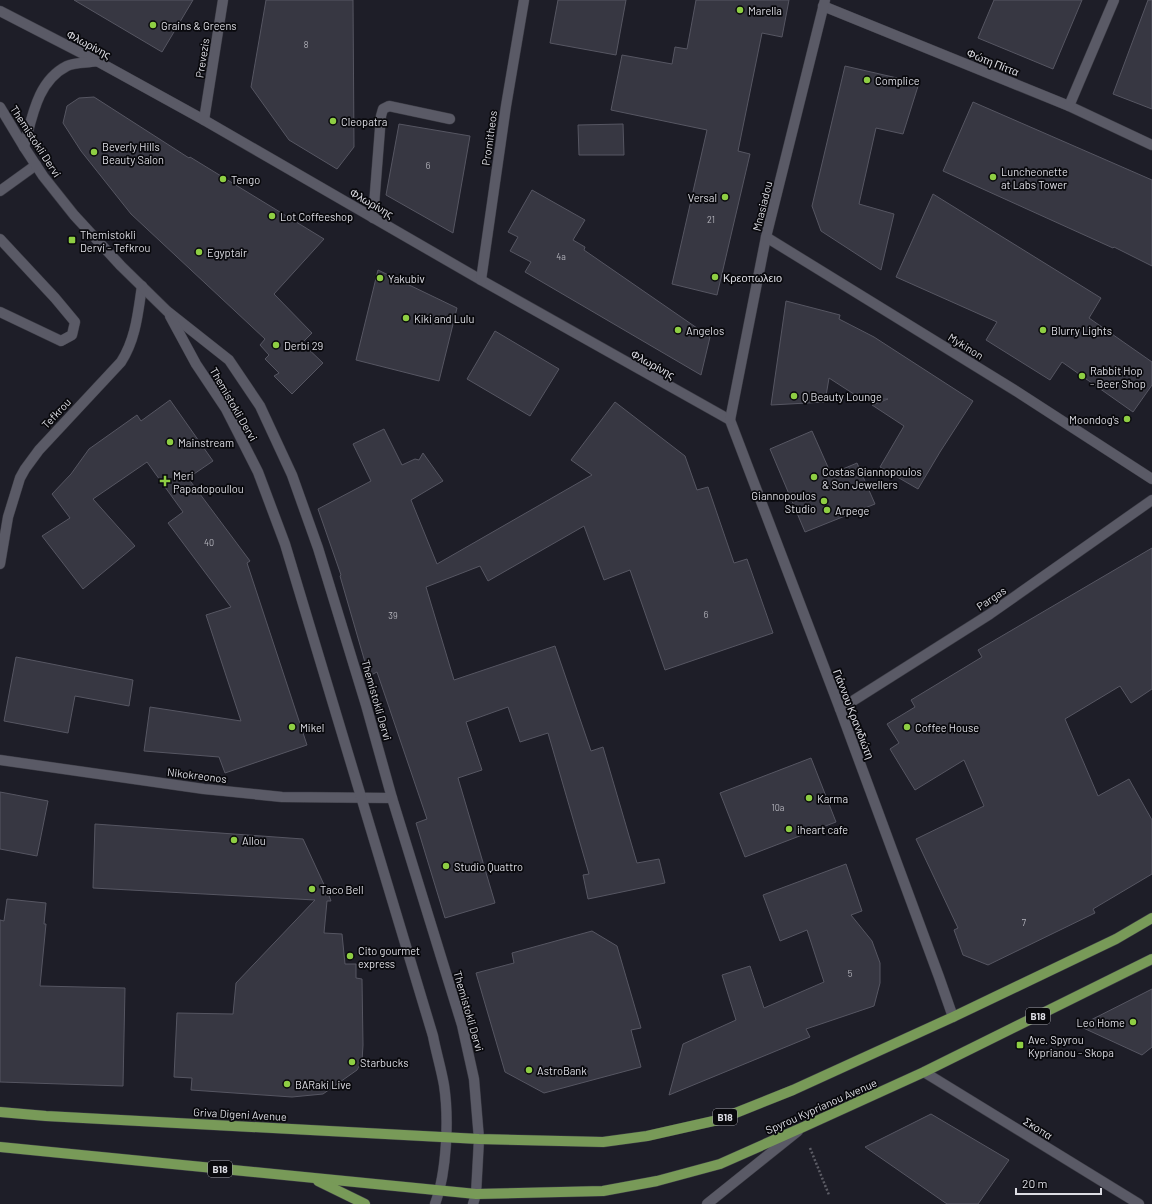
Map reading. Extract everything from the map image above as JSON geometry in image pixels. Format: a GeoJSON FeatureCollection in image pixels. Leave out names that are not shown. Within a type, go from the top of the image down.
{"type":"FeatureCollection","features":[{"type":"Feature","properties":{"kind":"main road","name":"B18"},"geometry":{"type":"LineString","coordinates":[[479,1139],[603,1142],[647,1136],[718,1120],[793,1090],[952,1017],[1116,939],[1152,918]]}},
{"type":"Feature","properties":{"kind":"main road","name":"Spyrou Kyprianou Avenue"},"geometry":{"type":"LineString","coordinates":[[476,1194],[603,1191],[657,1181],[720,1164],[924,1072],[1152,959]]}},
{"type":"Feature","properties":{"kind":"main road","name":"Griva Digeni Avenue"},"geometry":{"type":"LineString","coordinates":[[0,1112],[46,1116],[446,1136],[479,1139]]}},
{"type":"Feature","properties":{"kind":"main road","name":"B18"},"geometry":{"type":"LineString","coordinates":[[0,1147],[476,1194]]}},
{"type":"Feature","properties":{"kind":"main road"},"geometry":{"type":"LineString","coordinates":[[311,1178],[365,1204]]}},
{"type":"Feature","properties":{"kind":"street","name":"Prevezis"},"geometry":{"type":"LineString","coordinates":[[204,120],[223,0]]}},
{"type":"Feature","properties":{"kind":"street","name":"Promitheos"},"geometry":{"type":"LineString","coordinates":[[481,280],[506,106],[524,0]]}},
{"type":"Feature","properties":{"kind":"street"},"geometry":{"type":"LineString","coordinates":[[1069,106],[1114,0]]}},
{"type":"Feature","properties":{"kind":"street","name":"Φώτη Πίττα"},"geometry":{"type":"LineString","coordinates":[[824,3],[1069,106],[1152,145]]}},
{"type":"Feature","properties":{"kind":"street","name":"Mnasiadou"},"geometry":{"type":"LineString","coordinates":[[730,420],[766,237],[824,3]]}},
{"type":"Feature","properties":{"kind":"street","name":"Φλωρίνης"},"geometry":{"type":"LineString","coordinates":[[0,11],[97,61],[204,120],[481,280],[730,420]]}},
{"type":"Feature","properties":{"kind":"street"},"geometry":{"type":"LineString","coordinates":[[24,147],[38,97],[52,76],[68,65],[97,61]]}},
{"type":"Feature","properties":{"kind":"street"},"geometry":{"type":"LineString","coordinates":[[373,218],[381,116],[383,109],[389,106],[450,119]]}},
{"type":"Feature","properties":{"kind":"street","name":"Themistokli Dervi"},"geometry":{"type":"LineString","coordinates":[[0,107],[36,165],[74,215],[121,266],[167,311],[229,360],[260,406],[292,475],[318,548],[366,705],[392,798],[462,1025],[474,1079],[479,1139],[476,1194],[473,1204]]}},
{"type":"Feature","properties":{"kind":"street"},"geometry":{"type":"LineString","coordinates":[[0,191],[36,165]]}},
{"type":"Feature","properties":{"kind":"street","name":"Mykinon"},"geometry":{"type":"LineString","coordinates":[[766,237],[1016,391],[1152,479]]}},
{"type":"Feature","properties":{"kind":"street"},"geometry":{"type":"LineString","coordinates":[[0,239],[55,298],[75,322],[72,335],[61,341],[0,312]]}},
{"type":"Feature","properties":{"kind":"street","name":"Tefkrou"},"geometry":{"type":"LineString","coordinates":[[0,564],[4,516],[20,478],[39,450],[121,362],[128,351],[136,326],[142,286]]}},
{"type":"Feature","properties":{"kind":"street","name":"Themistokli Dervi"},"geometry":{"type":"LineString","coordinates":[[167,311],[196,364],[226,409],[258,472],[285,544],[433,1036],[444,1085],[446,1136],[440,1190],[435,1204]]}},
{"type":"Feature","properties":{"kind":"street","name":"Γιάννου Κρανιδιώτη"},"geometry":{"type":"LineString","coordinates":[[730,420],[840,709],[952,1017]]}},
{"type":"Feature","properties":{"kind":"street","name":"Pargas"},"geometry":{"type":"LineString","coordinates":[[840,709],[990,614],[1152,500]]}},
{"type":"Feature","properties":{"kind":"street","name":"Nikokreonos"},"geometry":{"type":"LineString","coordinates":[[0,760],[204,789],[282,797],[392,798]]}},
{"type":"Feature","properties":{"kind":"street","name":"Σκοπα"},"geometry":{"type":"LineString","coordinates":[[924,1072],[1139,1204]]}},
{"type":"Feature","properties":{"kind":"street"},"geometry":{"type":"LineString","coordinates":[[707,1204],[801,1128]]}},
{"type":"Feature","properties":{"kind":"path"},"geometry":{"type":"LineString","coordinates":[[801,1128],[829,1195]]}},
{"type":"Feature","properties":{"kind":"building"},"geometry":{"type":"Polygon","coordinates":[[[74,0],[193,0],[162,52],[74,0]]]}},
{"type":"Feature","properties":{"kind":"building"},"geometry":{"type":"Polygon","coordinates":[[[266,0],[353,0],[354,147],[337,169],[289,140],[251,87],[266,0]]]}},
{"type":"Feature","properties":{"kind":"building"},"geometry":{"type":"Polygon","coordinates":[[[558,0],[626,0],[616,55],[550,43],[558,0]]]}},
{"type":"Feature","properties":{"kind":"building"},"geometry":{"type":"Polygon","coordinates":[[[696,0],[789,0],[782,37],[762,33],[738,151],[750,154],[717,295],[672,284],[707,130],[611,110],[622,55],[672,64],[675,47],[687,49],[696,0]]]}},
{"type":"Feature","properties":{"kind":"building"},"geometry":{"type":"Polygon","coordinates":[[[994,0],[1082,0],[1053,69],[978,38],[994,0]]]}},
{"type":"Feature","properties":{"kind":"building"},"geometry":{"type":"Polygon","coordinates":[[[1148,0],[1152,0],[1152,109],[1113,94],[1148,0]]]}},
{"type":"Feature","properties":{"kind":"building"},"geometry":{"type":"Polygon","coordinates":[[[845,66],[919,83],[903,134],[876,128],[859,204],[894,214],[881,270],[821,231],[812,206],[845,66]]]}},
{"type":"Feature","properties":{"kind":"building"},"geometry":{"type":"Polygon","coordinates":[[[94,97],[189,158],[190,157],[324,239],[274,294],[312,333],[302,343],[323,363],[292,394],[274,376],[279,373],[265,359],[269,355],[260,345],[265,339],[131,214],[81,151],[63,123],[67,106],[79,98],[94,97]]]}},
{"type":"Feature","properties":{"kind":"building"},"geometry":{"type":"Polygon","coordinates":[[[973,102],[1152,180],[1152,266],[1114,247],[1113,248],[943,171],[973,102]]]}},
{"type":"Feature","properties":{"kind":"building"},"geometry":{"type":"Polygon","coordinates":[[[399,124],[470,136],[453,233],[386,195],[399,124]]]}},
{"type":"Feature","properties":{"kind":"building"},"geometry":{"type":"Polygon","coordinates":[[[623,124],[624,155],[579,155],[578,125],[623,124]]]}},
{"type":"Feature","properties":{"kind":"building"},"geometry":{"type":"Polygon","coordinates":[[[532,190],[585,220],[573,240],[585,247],[584,250],[710,337],[701,375],[525,272],[531,262],[510,251],[518,237],[508,232],[532,190]]]}},
{"type":"Feature","properties":{"kind":"building"},"geometry":{"type":"Polygon","coordinates":[[[933,194],[1101,298],[1089,318],[1152,362],[1152,385],[1133,412],[1062,362],[1050,380],[986,340],[997,322],[896,277],[933,194]]]}},
{"type":"Feature","properties":{"kind":"building"},"geometry":{"type":"Polygon","coordinates":[[[378,270],[457,308],[439,381],[356,360],[378,270]]]}},
{"type":"Feature","properties":{"kind":"building"},"geometry":{"type":"Polygon","coordinates":[[[786,301],[840,315],[839,319],[874,337],[973,401],[918,489],[880,467],[904,426],[872,405],[888,399],[863,400],[829,378],[825,402],[771,405],[786,301]]]}},
{"type":"Feature","properties":{"kind":"building"},"geometry":{"type":"Polygon","coordinates":[[[495,331],[559,369],[530,416],[467,379],[495,331]]]}},
{"type":"Feature","properties":{"kind":"building"},"geometry":{"type":"Polygon","coordinates":[[[170,400],[213,461],[188,478],[250,561],[247,563],[307,745],[225,773],[219,757],[144,751],[150,707],[241,721],[206,615],[231,607],[168,523],[183,512],[147,462],[93,499],[135,546],[83,589],[42,536],[70,518],[52,494],[71,474],[89,449],[137,415],[141,421],[170,400]]]}},
{"type":"Feature","properties":{"kind":"building"},"geometry":{"type":"Polygon","coordinates":[[[615,402],[685,456],[697,490],[708,487],[734,563],[747,559],[773,633],[665,670],[630,570],[604,580],[584,526],[488,581],[480,566],[426,587],[454,680],[555,646],[591,751],[603,747],[637,863],[659,859],[665,883],[588,899],[583,875],[589,874],[548,733],[520,742],[508,707],[466,722],[482,770],[458,778],[495,903],[445,918],[416,823],[427,819],[377,672],[369,676],[340,576],[341,575],[318,509],[371,481],[353,444],[384,429],[402,465],[415,459],[419,460],[423,453],[443,481],[411,500],[437,564],[592,475],[571,460],[615,402]]]}},
{"type":"Feature","properties":{"kind":"building"},"geometry":{"type":"Polygon","coordinates":[[[812,431],[831,474],[857,463],[875,504],[805,532],[770,449],[812,431]]]}},
{"type":"Feature","properties":{"kind":"building"},"geometry":{"type":"Polygon","coordinates":[[[1152,548],[1152,689],[1131,703],[1120,686],[1065,719],[1098,796],[1129,779],[1152,820],[1152,874],[1093,909],[1095,913],[988,965],[963,955],[954,930],[958,928],[916,839],[984,806],[964,760],[915,790],[890,749],[899,743],[887,724],[915,707],[911,700],[982,657],[978,650],[1152,548]]]}},
{"type":"Feature","properties":{"kind":"building"},"geometry":{"type":"Polygon","coordinates":[[[16,657],[133,680],[129,706],[75,696],[68,733],[4,721],[16,657]]]}},
{"type":"Feature","properties":{"kind":"building"},"geometry":{"type":"Polygon","coordinates":[[[811,758],[836,822],[745,857],[720,793],[811,758]]]}},
{"type":"Feature","properties":{"kind":"building"},"geometry":{"type":"Polygon","coordinates":[[[0,792],[48,801],[37,856],[0,849],[0,792]]]}},
{"type":"Feature","properties":{"kind":"building"},"geometry":{"type":"Polygon","coordinates":[[[95,824],[303,839],[326,889],[328,886],[328,893],[331,901],[327,901],[324,933],[342,934],[345,964],[356,964],[356,978],[362,979],[363,1045],[362,1061],[357,1070],[323,1094],[292,1097],[191,1090],[192,1078],[174,1077],[177,1013],[233,1014],[236,983],[315,900],[93,888],[95,824]]]}},
{"type":"Feature","properties":{"kind":"building"},"geometry":{"type":"Polygon","coordinates":[[[846,864],[862,911],[851,915],[872,941],[880,963],[880,983],[874,1006],[806,1029],[810,1037],[669,1095],[683,1044],[736,1020],[722,975],[750,966],[764,1008],[824,982],[807,930],[780,941],[763,895],[846,864]]]}},
{"type":"Feature","properties":{"kind":"building"},"geometry":{"type":"Polygon","coordinates":[[[7,899],[46,903],[44,924],[46,924],[40,986],[125,988],[123,1086],[0,1082],[0,920],[4,921],[7,899]]]}},
{"type":"Feature","properties":{"kind":"building"},"geometry":{"type":"Polygon","coordinates":[[[592,931],[617,946],[641,1028],[631,1030],[641,1067],[544,1093],[505,1072],[476,973],[514,963],[512,953],[592,931]]]}},
{"type":"Feature","properties":{"kind":"building"},"geometry":{"type":"Polygon","coordinates":[[[1152,989],[1152,1047],[1142,1055],[1079,1026],[1152,989]]]}},
{"type":"Feature","properties":{"kind":"building"},"geometry":{"type":"Polygon","coordinates":[[[931,1114],[1009,1160],[978,1204],[947,1204],[865,1147],[931,1114]]]}},
{"type":"Feature","properties":{"kind":"place","name":"Marella"},"geometry":{"type":"Point","coordinates":[740,10]}},
{"type":"Feature","properties":{"kind":"place","name":"Grains & Greens"},"geometry":{"type":"Point","coordinates":[153,25]}},
{"type":"Feature","properties":{"kind":"place","name":"Complice"},"geometry":{"type":"Point","coordinates":[867,80]}},
{"type":"Feature","properties":{"kind":"place","name":"Cleopatra"},"geometry":{"type":"Point","coordinates":[333,121]}},
{"type":"Feature","properties":{"kind":"place","name":"Beverly Hills Beauty Salon"},"geometry":{"type":"Point","coordinates":[94,152]}},
{"type":"Feature","properties":{"kind":"place","name":"Luncheonette at Labs Tower"},"geometry":{"type":"Point","coordinates":[993,177]}},
{"type":"Feature","properties":{"kind":"place","name":"Tengo"},"geometry":{"type":"Point","coordinates":[223,179]}},
{"type":"Feature","properties":{"kind":"place","name":"Versal"},"geometry":{"type":"Point","coordinates":[725,197]}},
{"type":"Feature","properties":{"kind":"place","name":"Lot Coffeeshop"},"geometry":{"type":"Point","coordinates":[272,216]}},
{"type":"Feature","properties":{"kind":"place","name":"Themistokli Dervi - Tefkrou"},"geometry":{"type":"Point","coordinates":[72,240]}},
{"type":"Feature","properties":{"kind":"place","name":"Egyptair"},"geometry":{"type":"Point","coordinates":[199,252]}},
{"type":"Feature","properties":{"kind":"place","name":"Κρεοπωλειο"},"geometry":{"type":"Point","coordinates":[715,277]}},
{"type":"Feature","properties":{"kind":"place","name":"Yakubiv"},"geometry":{"type":"Point","coordinates":[380,278]}},
{"type":"Feature","properties":{"kind":"place","name":"Kiki and Lulu"},"geometry":{"type":"Point","coordinates":[406,318]}},
{"type":"Feature","properties":{"kind":"place","name":"Angelos"},"geometry":{"type":"Point","coordinates":[678,330]}},
{"type":"Feature","properties":{"kind":"place","name":"Blurry Lights"},"geometry":{"type":"Point","coordinates":[1043,330]}},
{"type":"Feature","properties":{"kind":"place","name":"Derbi 29"},"geometry":{"type":"Point","coordinates":[276,345]}},
{"type":"Feature","properties":{"kind":"place","name":"Rabbit Hop - Beer Shop"},"geometry":{"type":"Point","coordinates":[1082,376]}},
{"type":"Feature","properties":{"kind":"place","name":"Q Beauty Lounge"},"geometry":{"type":"Point","coordinates":[794,396]}},
{"type":"Feature","properties":{"kind":"place","name":"Moondog's"},"geometry":{"type":"Point","coordinates":[1127,419]}},
{"type":"Feature","properties":{"kind":"place","name":"Mainstream"},"geometry":{"type":"Point","coordinates":[170,442]}},
{"type":"Feature","properties":{"kind":"place","name":"Costas Giannopoulos & Son Jewellers"},"geometry":{"type":"Point","coordinates":[814,477]}},
{"type":"Feature","properties":{"kind":"place","name":"Meri Papadopoullou"},"geometry":{"type":"Point","coordinates":[165,481]}},
{"type":"Feature","properties":{"kind":"place","name":"Giannopoulos Studio"},"geometry":{"type":"Point","coordinates":[824,501]}},
{"type":"Feature","properties":{"kind":"place","name":"Arpege"},"geometry":{"type":"Point","coordinates":[827,510]}},
{"type":"Feature","properties":{"kind":"place","name":"Mikel"},"geometry":{"type":"Point","coordinates":[292,727]}},
{"type":"Feature","properties":{"kind":"place","name":"Coffee House"},"geometry":{"type":"Point","coordinates":[907,727]}},
{"type":"Feature","properties":{"kind":"place","name":"Karma"},"geometry":{"type":"Point","coordinates":[809,798]}},
{"type":"Feature","properties":{"kind":"place","name":"iheart cafe"},"geometry":{"type":"Point","coordinates":[789,829]}},
{"type":"Feature","properties":{"kind":"place","name":"Allou"},"geometry":{"type":"Point","coordinates":[234,840]}},
{"type":"Feature","properties":{"kind":"place","name":"Studio Quattro"},"geometry":{"type":"Point","coordinates":[446,866]}},
{"type":"Feature","properties":{"kind":"place","name":"Taco Bell"},"geometry":{"type":"Point","coordinates":[312,889]}},
{"type":"Feature","properties":{"kind":"place","name":"Cito gourmet express"},"geometry":{"type":"Point","coordinates":[350,956]}},
{"type":"Feature","properties":{"kind":"place","name":"Leo Home"},"geometry":{"type":"Point","coordinates":[1133,1022]}},
{"type":"Feature","properties":{"kind":"place","name":"Ave. Spyrou Kyprianou - Skopa"},"geometry":{"type":"Point","coordinates":[1020,1045]}},
{"type":"Feature","properties":{"kind":"place","name":"Starbucks"},"geometry":{"type":"Point","coordinates":[352,1062]}},
{"type":"Feature","properties":{"kind":"place","name":"AstroBank"},"geometry":{"type":"Point","coordinates":[529,1070]}},
{"type":"Feature","properties":{"kind":"place","name":"BARaki Live"},"geometry":{"type":"Point","coordinates":[287,1084]}}]}
